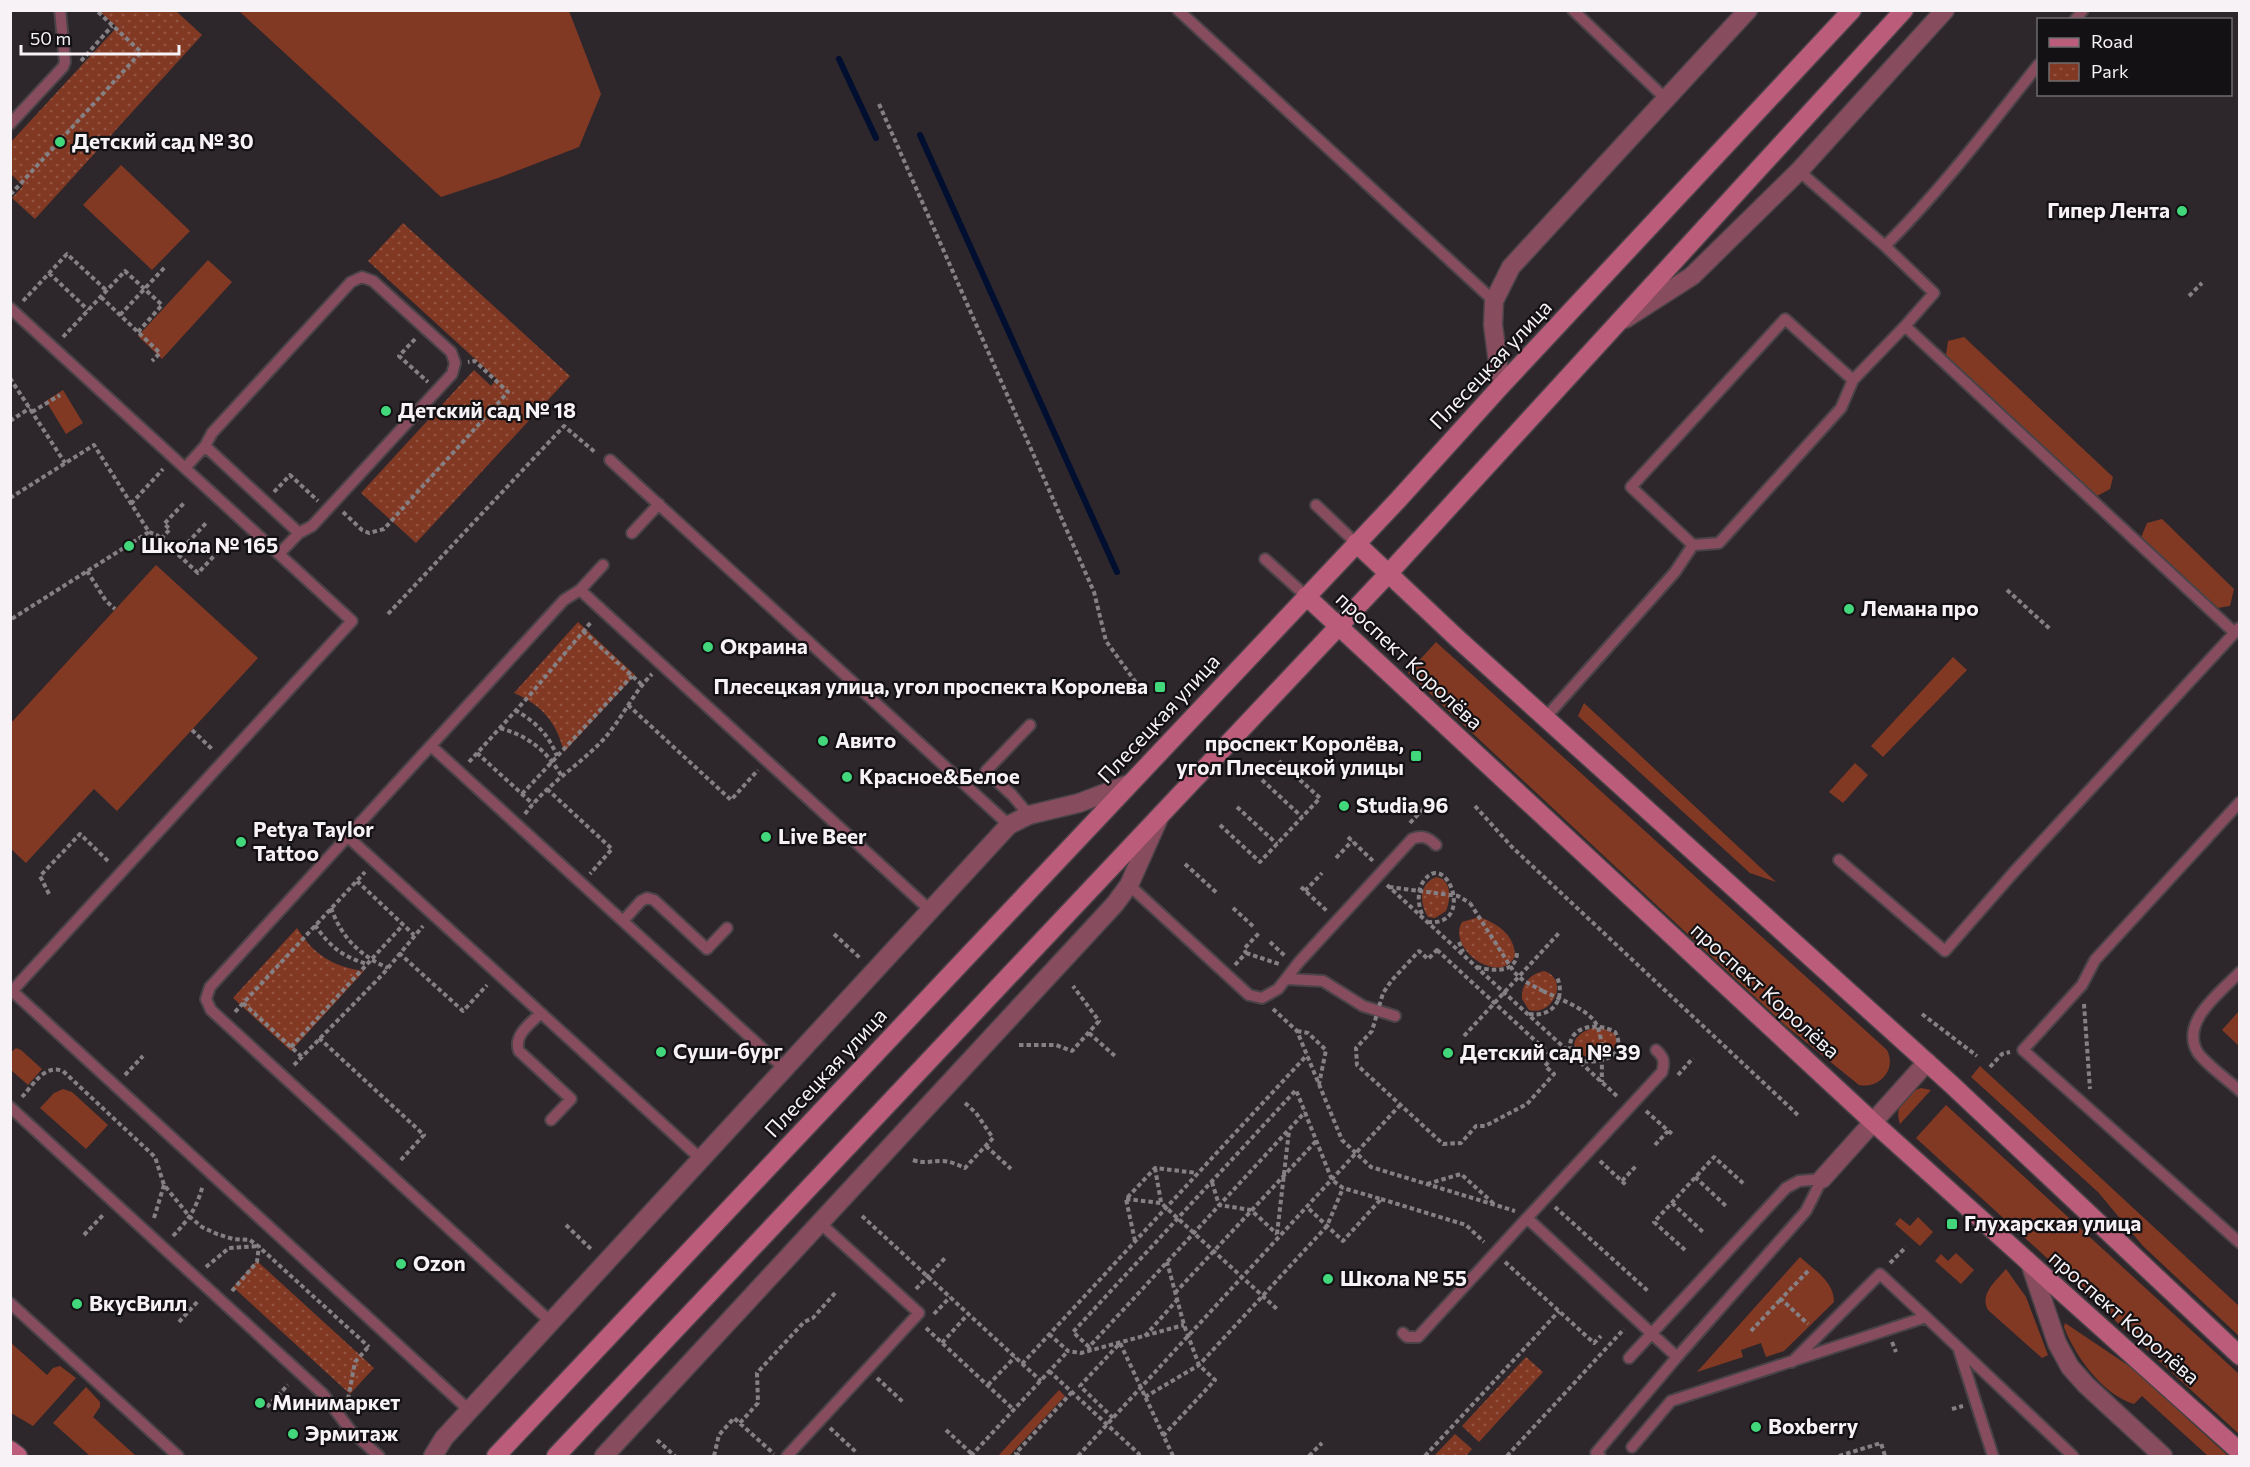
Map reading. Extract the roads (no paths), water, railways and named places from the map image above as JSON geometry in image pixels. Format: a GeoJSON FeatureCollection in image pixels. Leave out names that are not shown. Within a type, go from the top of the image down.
{"type":"FeatureCollection","features":[{"type":"Feature","properties":{"kind":"main road","name":"Плесецкая улица"},"geometry":{"type":"LineString","coordinates":[[496,1456],[1398,500],[1501,386],[1852,10]]}},
{"type":"Feature","properties":{"kind":"main road"},"geometry":{"type":"LineString","coordinates":[[556,1456],[1388,574],[1904,10]]}},
{"type":"Feature","properties":{"kind":"main road"},"geometry":{"type":"LineString","coordinates":[[1356,543],[1927,1062],[2240,1356]]}},
{"type":"Feature","properties":{"kind":"main road","name":"проспект Королёва"},"geometry":{"type":"LineString","coordinates":[[1306,596],[1874,1123],[2240,1452]]}},
{"type":"Feature","properties":{"kind":"main road"},"geometry":{"type":"LineString","coordinates":[[10,1450],[18,1456]]}},
{"type":"Feature","properties":{"kind":"street"},"geometry":{"type":"LineString","coordinates":[[1501,386],[1493,325],[1494,300],[1511,267],[1748,10]]}},
{"type":"Feature","properties":{"kind":"street"},"geometry":{"type":"LineString","coordinates":[[1613,327],[1692,276],[1799,171],[1945,10]]}},
{"type":"Feature","properties":{"kind":"street"},"geometry":{"type":"LineString","coordinates":[[433,1456],[444,1438],[1009,825],[1029,815],[1079,803],[1130,784]]}},
{"type":"Feature","properties":{"kind":"street"},"geometry":{"type":"LineString","coordinates":[[604,1456],[1115,904],[1129,885],[1159,817]]}},
{"type":"Feature","properties":{"kind":"street"},"geometry":{"type":"LineString","coordinates":[[1822,1179],[1927,1062]]}},
{"type":"Feature","properties":{"kind":"street"},"geometry":{"type":"LineString","coordinates":[[2031,1266],[2057,1343],[2070,1367],[2163,1456]]}},
{"type":"Feature","properties":{"kind":"lane"},"geometry":{"type":"LineString","coordinates":[[10,124],[63,67],[65,62],[60,10]]}},
{"type":"Feature","properties":{"kind":"lane"},"geometry":{"type":"LineString","coordinates":[[1178,10],[1494,300]]}},
{"type":"Feature","properties":{"kind":"lane"},"geometry":{"type":"LineString","coordinates":[[1573,10],[1666,99]]}},
{"type":"Feature","properties":{"kind":"lane"},"geometry":{"type":"LineString","coordinates":[[1885,246],[1915,216],[2037,66]]}},
{"type":"Feature","properties":{"kind":"lane"},"geometry":{"type":"LineString","coordinates":[[1546,717],[1675,572],[1693,546],[1719,543],[1842,408],[1853,380],[1934,293],[1885,246],[1799,171]]}},
{"type":"Feature","properties":{"kind":"lane"},"geometry":{"type":"LineString","coordinates":[[185,468],[205,446],[212,433],[351,282],[362,278],[373,281],[425,328],[451,352],[455,363],[452,374],[312,526],[299,533],[279,554]]}},
{"type":"Feature","properties":{"kind":"lane"},"geometry":{"type":"LineString","coordinates":[[10,308],[352,621],[12,990],[470,1412]]}},
{"type":"Feature","properties":{"kind":"lane"},"geometry":{"type":"LineString","coordinates":[[1693,546],[1631,486],[1785,319],[1853,380]]}},
{"type":"Feature","properties":{"kind":"lane"},"geometry":{"type":"LineString","coordinates":[[1839,860],[1945,951],[2237,630],[1905,326]]}},
{"type":"Feature","properties":{"kind":"lane"},"geometry":{"type":"LineString","coordinates":[[205,446],[299,533]]}},
{"type":"Feature","properties":{"kind":"lane"},"geometry":{"type":"LineString","coordinates":[[610,460],[1009,825]]}},
{"type":"Feature","properties":{"kind":"lane"},"geometry":{"type":"LineString","coordinates":[[632,533],[659,504]]}},
{"type":"Feature","properties":{"kind":"lane"},"geometry":{"type":"LineString","coordinates":[[1316,505],[1356,543]]}},
{"type":"Feature","properties":{"kind":"lane","name":"проспект Королёва"},"geometry":{"type":"LineString","coordinates":[[1264,559],[1306,596]]}},
{"type":"Feature","properties":{"kind":"lane"},"geometry":{"type":"LineString","coordinates":[[552,1323],[211,1010],[206,999],[210,987],[564,600],[580,590],[603,565]]}},
{"type":"Feature","properties":{"kind":"lane"},"geometry":{"type":"LineString","coordinates":[[580,590],[930,911]]}},
{"type":"Feature","properties":{"kind":"lane"},"geometry":{"type":"LineString","coordinates":[[1029,815],[1012,795],[986,771],[1030,725]]}},
{"type":"Feature","properties":{"kind":"lane"},"geometry":{"type":"LineString","coordinates":[[431,746],[785,1069]]}},
{"type":"Feature","properties":{"kind":"lane"},"geometry":{"type":"LineString","coordinates":[[2240,802],[2095,960],[2082,985],[2023,1050],[2240,1243]]}},
{"type":"Feature","properties":{"kind":"lane"},"geometry":{"type":"LineString","coordinates":[[1129,885],[1249,995],[1262,998],[1278,989],[1299,962],[1412,839],[1420,836],[1429,838],[1436,845]]}},
{"type":"Feature","properties":{"kind":"lane"},"geometry":{"type":"LineString","coordinates":[[348,837],[702,1160]]}},
{"type":"Feature","properties":{"kind":"lane"},"geometry":{"type":"LineString","coordinates":[[623,921],[641,901],[647,898],[654,900],[708,949],[727,927]]}},
{"type":"Feature","properties":{"kind":"lane"},"geometry":{"type":"LineString","coordinates":[[2240,972],[2199,1016],[2193,1028],[2193,1042],[2199,1054],[2240,1091]]}},
{"type":"Feature","properties":{"kind":"lane"},"geometry":{"type":"LineString","coordinates":[[1287,979],[1323,981],[1363,1006],[1395,1016]]}},
{"type":"Feature","properties":{"kind":"lane"},"geometry":{"type":"LineString","coordinates":[[540,1013],[518,1037],[516,1044],[519,1051],[571,1099],[551,1120]]}},
{"type":"Feature","properties":{"kind":"lane"},"geometry":{"type":"LineString","coordinates":[[1403,1333],[1407,1337],[1418,1337],[1662,1072],[1665,1063],[1661,1054],[1656,1050]]}},
{"type":"Feature","properties":{"kind":"lane"},"geometry":{"type":"LineString","coordinates":[[10,1107],[323,1394],[351,1431],[379,1456]]}},
{"type":"Feature","properties":{"kind":"lane"},"geometry":{"type":"LineString","coordinates":[[1629,1358],[1786,1188],[1798,1181],[1822,1179]]}},
{"type":"Feature","properties":{"kind":"lane"},"geometry":{"type":"LineString","coordinates":[[1600,1456],[1596,1453],[1806,1211],[1822,1179]]}},
{"type":"Feature","properties":{"kind":"lane"},"geometry":{"type":"LineString","coordinates":[[1527,1218],[1677,1357]]}},
{"type":"Feature","properties":{"kind":"lane"},"geometry":{"type":"LineString","coordinates":[[787,1456],[919,1312],[820,1223]]}},
{"type":"Feature","properties":{"kind":"lane"},"geometry":{"type":"LineString","coordinates":[[1792,1362],[1880,1275],[2073,1456]]}},
{"type":"Feature","properties":{"kind":"lane"},"geometry":{"type":"LineString","coordinates":[[10,1303],[178,1456]]}},
{"type":"Feature","properties":{"kind":"lane"},"geometry":{"type":"LineString","coordinates":[[1632,1447],[1671,1401],[1926,1317]]}},
{"type":"Feature","properties":{"kind":"lane"},"geometry":{"type":"LineString","coordinates":[[1958,1346],[1993,1456]]}},
{"type":"Feature","properties":{"kind":"waterway"},"geometry":{"type":"LineString","coordinates":[[839,59],[876,138]]}},
{"type":"Feature","properties":{"kind":"waterway"},"geometry":{"type":"LineString","coordinates":[[920,135],[1117,572]]}},
{"type":"Feature","properties":{"kind":"place","name":"Детский сад № 30"},"geometry":{"type":"Point","coordinates":[60,142]}},
{"type":"Feature","properties":{"kind":"place","name":"Гипер Лента"},"geometry":{"type":"Point","coordinates":[2182,211]}},
{"type":"Feature","properties":{"kind":"place","name":"Детский сад № 18"},"geometry":{"type":"Point","coordinates":[386,411]}},
{"type":"Feature","properties":{"kind":"place","name":"Школа № 165"},"geometry":{"type":"Point","coordinates":[129,546]}},
{"type":"Feature","properties":{"kind":"place","name":"Лемана про"},"geometry":{"type":"Point","coordinates":[1849,609]}},
{"type":"Feature","properties":{"kind":"place","name":"Окраина"},"geometry":{"type":"Point","coordinates":[708,647]}},
{"type":"Feature","properties":{"kind":"place","name":"Плесецкая улица, угол проспекта Королева"},"geometry":{"type":"Point","coordinates":[1160,687]}},
{"type":"Feature","properties":{"kind":"place","name":"Авито"},"geometry":{"type":"Point","coordinates":[823,741]}},
{"type":"Feature","properties":{"kind":"place","name":"проспект Королёва, угол Плесецкой улицы"},"geometry":{"type":"Point","coordinates":[1416,756]}},
{"type":"Feature","properties":{"kind":"place","name":"Красное&Белое"},"geometry":{"type":"Point","coordinates":[847,777]}},
{"type":"Feature","properties":{"kind":"place","name":"Studia 96"},"geometry":{"type":"Point","coordinates":[1344,806]}},
{"type":"Feature","properties":{"kind":"place","name":"Live Beer"},"geometry":{"type":"Point","coordinates":[766,837]}},
{"type":"Feature","properties":{"kind":"place","name":"Petya Taylor Tattoo"},"geometry":{"type":"Point","coordinates":[241,842]}},
{"type":"Feature","properties":{"kind":"place","name":"Суши-бург"},"geometry":{"type":"Point","coordinates":[661,1052]}},
{"type":"Feature","properties":{"kind":"place","name":"Детский сад № 39"},"geometry":{"type":"Point","coordinates":[1448,1053]}},
{"type":"Feature","properties":{"kind":"place","name":"Глухарская улица"},"geometry":{"type":"Point","coordinates":[1952,1224]}},
{"type":"Feature","properties":{"kind":"place","name":"Ozon"},"geometry":{"type":"Point","coordinates":[401,1264]}},
{"type":"Feature","properties":{"kind":"place","name":"Школа № 55"},"geometry":{"type":"Point","coordinates":[1328,1279]}},
{"type":"Feature","properties":{"kind":"place","name":"ВкусВилл"},"geometry":{"type":"Point","coordinates":[77,1304]}},
{"type":"Feature","properties":{"kind":"place","name":"Минимаркет"},"geometry":{"type":"Point","coordinates":[260,1403]}},
{"type":"Feature","properties":{"kind":"place","name":"Boxberry"},"geometry":{"type":"Point","coordinates":[1756,1427]}},
{"type":"Feature","properties":{"kind":"place","name":"Эрмитаж"},"geometry":{"type":"Point","coordinates":[293,1434]}}]}
